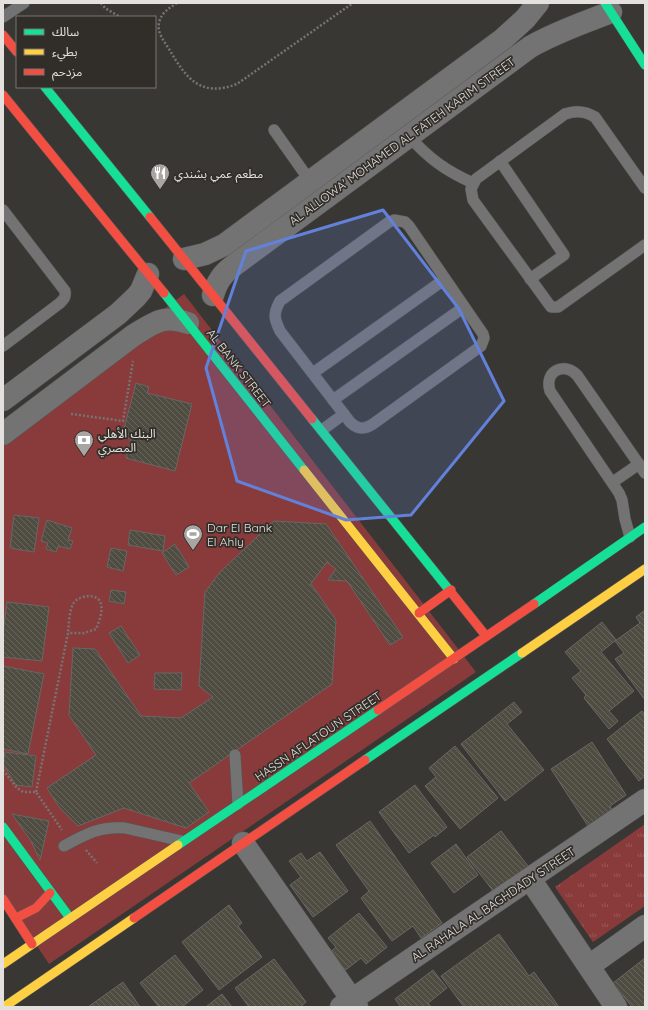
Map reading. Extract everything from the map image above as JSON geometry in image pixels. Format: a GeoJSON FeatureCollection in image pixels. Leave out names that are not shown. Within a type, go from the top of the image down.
{"type":"FeatureCollection","features":[{"type":"Feature","properties":{"kind":"street","name":"AL ALLOWA' MOHAMED AL FATEH KARIM STREET"},"geometry":{"type":"LineString","coordinates":[[184,259],[205,254],[224,245],[496,44],[517,27],[538,3]]}},
{"type":"Feature","properties":{"kind":"street","name":"AL ALLOWA' MOHAMED AL FATEH KARIM STREET"},"geometry":{"type":"LineString","coordinates":[[213,295],[219,280],[225,272],[530,47],[608,8]]}},
{"type":"Feature","properties":{"kind":"street"},"geometry":{"type":"LineString","coordinates":[[608,8],[645,65]]}},
{"type":"Feature","properties":{"kind":"street"},"geometry":{"type":"LineString","coordinates":[[517,27],[521,27],[529,31],[532,39],[530,47]]}},
{"type":"Feature","properties":{"kind":"street"},"geometry":{"type":"LineString","coordinates":[[3,35],[16,51]]}},
{"type":"Feature","properties":{"kind":"street","name":"AL BANK STREET"},"geometry":{"type":"LineString","coordinates":[[46,88],[451,590],[486,636]]}},
{"type":"Feature","properties":{"kind":"street","name":"AL BANK STREET"},"geometry":{"type":"LineString","coordinates":[[3,94],[188,322],[454,659]]}},
{"type":"Feature","properties":{"kind":"street"},"geometry":{"type":"LineString","coordinates":[[224,245],[222,249],[222,258],[229,265],[233,266]]}},
{"type":"Feature","properties":{"kind":"street"},"geometry":{"type":"LineString","coordinates":[[3,400],[118,314],[136,298],[141,291],[148,274]]}},
{"type":"Feature","properties":{"kind":"street"},"geometry":{"type":"LineString","coordinates":[[118,314],[128,319],[134,329],[134,335]]}},
{"type":"Feature","properties":{"kind":"street"},"geometry":{"type":"LineString","coordinates":[[3,434],[134,335],[157,321],[172,318],[188,322]]}},
{"type":"Feature","properties":{"kind":"street","name":"HASSN AFLATOUN STREET"},"geometry":{"type":"LineString","coordinates":[[3,964],[454,659],[645,527]]}},
{"type":"Feature","properties":{"kind":"street"},"geometry":{"type":"LineString","coordinates":[[4,1007],[645,569]]}},
{"type":"Feature","properties":{"kind":"street"},"geometry":{"type":"LineString","coordinates":[[418,614],[451,590]]}},
{"type":"Feature","properties":{"kind":"street","name":"AL RAHALA AL BAGHDADY STREET"},"geometry":{"type":"LineString","coordinates":[[350,1004],[645,800]]}},
{"type":"Feature","properties":{"kind":"street"},"geometry":{"type":"LineString","coordinates":[[3,827],[50,893],[70,918]]}},
{"type":"Feature","properties":{"kind":"street"},"geometry":{"type":"LineString","coordinates":[[243,844],[350,1004]]}},
{"type":"Feature","properties":{"kind":"street"},"geometry":{"type":"LineString","coordinates":[[530,879],[616,1007]]}},
{"type":"Feature","properties":{"kind":"street"},"geometry":{"type":"LineString","coordinates":[[16,918],[36,909],[42,904],[50,893]]}},
{"type":"Feature","properties":{"kind":"street"},"geometry":{"type":"LineString","coordinates":[[3,899],[32,944]]}},
{"type":"Feature","properties":{"kind":"street"},"geometry":{"type":"LineString","coordinates":[[589,966],[645,926]]}},
{"type":"Feature","properties":{"kind":"lane"},"geometry":{"type":"LineString","coordinates":[[3,17],[24,3]]}},
{"type":"Feature","properties":{"kind":"lane"},"geometry":{"type":"LineString","coordinates":[[645,188],[595,117],[588,113],[572,111],[565,114],[476,178],[473,183],[472,195],[473,200],[551,307],[558,307],[645,245]]}},
{"type":"Feature","properties":{"kind":"lane"},"geometry":{"type":"LineString","coordinates":[[6,116],[19,114]]}},
{"type":"Feature","properties":{"kind":"lane"},"geometry":{"type":"LineString","coordinates":[[274,130],[310,181]]}},
{"type":"Feature","properties":{"kind":"lane"},"geometry":{"type":"LineString","coordinates":[[409,136],[424,152],[444,169],[473,183]]}},
{"type":"Feature","properties":{"kind":"lane"},"geometry":{"type":"LineString","coordinates":[[500,161],[564,255],[530,279]]}},
{"type":"Feature","properties":{"kind":"lane"},"geometry":{"type":"LineString","coordinates":[[3,210],[65,291],[66,295],[64,300],[3,346]]}},
{"type":"Feature","properties":{"kind":"lane"},"geometry":{"type":"LineString","coordinates":[[394,220],[405,222],[409,226],[464,306],[483,334],[484,342],[481,346],[368,428],[354,426],[344,414],[280,331],[276,321],[275,310],[280,301],[389,222],[394,220]]}},
{"type":"Feature","properties":{"kind":"lane"},"geometry":{"type":"LineString","coordinates":[[313,373],[445,279]]}},
{"type":"Feature","properties":{"kind":"lane"},"geometry":{"type":"LineString","coordinates":[[333,400],[464,306]]}},
{"type":"Feature","properties":{"kind":"lane"},"geometry":{"type":"LineString","coordinates":[[613,482],[642,468],[573,371],[563,368],[554,372],[549,381],[550,391],[613,482],[622,500],[630,537]]}},
{"type":"Feature","properties":{"kind":"lane"},"geometry":{"type":"LineString","coordinates":[[322,430],[344,414]]}},
{"type":"Feature","properties":{"kind":"lane"},"geometry":{"type":"LineString","coordinates":[[235,756],[238,804]]}},
{"type":"Feature","properties":{"kind":"lane"},"geometry":{"type":"LineString","coordinates":[[65,841],[96,830],[125,828],[183,841]]}},
{"type":"Feature","properties":{"kind":"path"},"geometry":{"type":"LineString","coordinates":[[101,3],[105,8],[118,16]]}},
{"type":"Feature","properties":{"kind":"path"},"geometry":{"type":"LineString","coordinates":[[177,3],[166,10],[161,17],[159,32],[179,66],[188,77],[200,85],[213,89],[225,88],[237,84],[353,3]]}},
{"type":"Feature","properties":{"kind":"path"},"geometry":{"type":"LineString","coordinates":[[72,414],[123,421],[132,366],[134,335]]}},
{"type":"Feature","properties":{"kind":"path"},"geometry":{"type":"LineString","coordinates":[[65,841],[36,792],[68,633],[71,609],[76,601],[84,597],[92,596],[99,599],[102,610],[96,629],[84,633],[68,633]]}},
{"type":"Feature","properties":{"kind":"path"},"geometry":{"type":"LineString","coordinates":[[3,770],[17,788],[23,792],[36,792]]}},
{"type":"Feature","properties":{"kind":"highlighted area"},"geometry":{"type":"Polygon","coordinates":[[[383,210],[459,309],[504,401],[411,515],[346,520],[237,481],[206,368],[246,251],[383,210]]]}},
{"type":"Feature","properties":{"kind":"green space","name":"Dar El Bank El Ahly"},"geometry":{"type":"Polygon","coordinates":[[[184,294],[476,672],[49,964],[3,895],[3,430],[184,294]]]}},
{"type":"Feature","properties":{"kind":"green space"},"geometry":{"type":"Polygon","coordinates":[[[645,824],[645,906],[593,942],[555,887],[645,824]]]}},
{"type":"Feature","properties":{"kind":"building"},"geometry":{"type":"Polygon","coordinates":[[[136,383],[149,387],[147,393],[192,404],[175,471],[126,458],[131,439],[122,436],[136,383]]]}},
{"type":"Feature","properties":{"kind":"building"},"geometry":{"type":"Polygon","coordinates":[[[14,515],[39,518],[34,552],[10,548],[14,515]]]}},
{"type":"Feature","properties":{"kind":"building"},"geometry":{"type":"Polygon","coordinates":[[[47,520],[72,528],[68,540],[73,541],[70,549],[58,546],[56,552],[46,549],[48,543],[41,541],[47,520]]]}},
{"type":"Feature","properties":{"kind":"building"},"geometry":{"type":"Polygon","coordinates":[[[274,521],[326,524],[403,637],[390,645],[347,581],[328,580],[336,569],[327,562],[310,585],[312,585],[336,620],[332,684],[189,783],[209,812],[186,828],[124,808],[78,826],[59,807],[47,788],[96,755],[69,715],[73,648],[95,649],[141,716],[181,718],[213,697],[199,686],[205,592],[220,572],[274,521]]]}},
{"type":"Feature","properties":{"kind":"building"},"geometry":{"type":"Polygon","coordinates":[[[130,530],[165,536],[163,551],[128,545],[130,530]]]}},
{"type":"Feature","properties":{"kind":"building"},"geometry":{"type":"Polygon","coordinates":[[[175,544],[189,567],[176,575],[162,553],[175,544]]]}},
{"type":"Feature","properties":{"kind":"building"},"geometry":{"type":"Polygon","coordinates":[[[111,548],[127,551],[123,571],[107,567],[111,548]]]}},
{"type":"Feature","properties":{"kind":"building"},"geometry":{"type":"Polygon","coordinates":[[[111,590],[126,592],[124,604],[109,601],[111,590]]]}},
{"type":"Feature","properties":{"kind":"building"},"geometry":{"type":"Polygon","coordinates":[[[7,602],[49,607],[42,661],[3,657],[3,633],[7,602]]]}},
{"type":"Feature","properties":{"kind":"building"},"geometry":{"type":"Polygon","coordinates":[[[645,610],[645,700],[615,659],[624,653],[615,641],[640,623],[636,617],[645,610]]]}},
{"type":"Feature","properties":{"kind":"building"},"geometry":{"type":"Polygon","coordinates":[[[602,622],[616,640],[601,652],[634,691],[609,711],[618,721],[609,729],[584,698],[586,695],[572,678],[581,671],[565,652],[602,622]]]}},
{"type":"Feature","properties":{"kind":"building"},"geometry":{"type":"Polygon","coordinates":[[[121,626],[140,655],[128,663],[109,633],[121,626]]]}},
{"type":"Feature","properties":{"kind":"building"},"geometry":{"type":"Polygon","coordinates":[[[3,666],[44,674],[28,754],[3,749],[3,666]]]}},
{"type":"Feature","properties":{"kind":"building"},"geometry":{"type":"Polygon","coordinates":[[[155,673],[182,673],[181,690],[154,689],[155,673]]]}},
{"type":"Feature","properties":{"kind":"building"},"geometry":{"type":"Polygon","coordinates":[[[514,702],[522,712],[507,724],[544,770],[505,801],[461,744],[514,702]]]}},
{"type":"Feature","properties":{"kind":"building"},"geometry":{"type":"Polygon","coordinates":[[[642,711],[645,715],[645,776],[639,781],[607,739],[642,711]]]}},
{"type":"Feature","properties":{"kind":"building"},"geometry":{"type":"Polygon","coordinates":[[[592,742],[626,795],[610,806],[612,810],[588,826],[551,769],[592,742]]]}},
{"type":"Feature","properties":{"kind":"building"},"geometry":{"type":"Polygon","coordinates":[[[455,746],[498,798],[460,829],[425,786],[436,777],[429,768],[455,746]]]}},
{"type":"Feature","properties":{"kind":"building"},"geometry":{"type":"Polygon","coordinates":[[[5,752],[36,756],[32,787],[16,785],[3,764],[5,752]]]}},
{"type":"Feature","properties":{"kind":"building"},"geometry":{"type":"Polygon","coordinates":[[[415,785],[447,827],[435,837],[434,835],[409,853],[379,812],[415,785]]]}},
{"type":"Feature","properties":{"kind":"building"},"geometry":{"type":"Polygon","coordinates":[[[12,814],[49,821],[40,860],[31,841],[12,814]]]}},
{"type":"Feature","properties":{"kind":"building"},"geometry":{"type":"Polygon","coordinates":[[[370,821],[442,923],[421,938],[413,926],[392,941],[361,898],[369,891],[336,845],[370,821]]]}},
{"type":"Feature","properties":{"kind":"building"},"geometry":{"type":"Polygon","coordinates":[[[501,831],[531,870],[497,896],[467,857],[501,831]]]}},
{"type":"Feature","properties":{"kind":"building"},"geometry":{"type":"Polygon","coordinates":[[[456,844],[478,875],[454,893],[431,863],[456,844]]]}},
{"type":"Feature","properties":{"kind":"building"},"geometry":{"type":"Polygon","coordinates":[[[320,852],[348,891],[313,917],[290,885],[301,877],[289,861],[301,853],[307,861],[320,852]]]}},
{"type":"Feature","properties":{"kind":"building"},"geometry":{"type":"Polygon","coordinates":[[[229,905],[242,923],[238,926],[262,957],[219,990],[182,942],[229,905]]]}},
{"type":"Feature","properties":{"kind":"building"},"geometry":{"type":"Polygon","coordinates":[[[359,913],[387,947],[366,964],[361,958],[343,972],[328,954],[336,947],[328,938],[359,913]]]}},
{"type":"Feature","properties":{"kind":"building"},"geometry":{"type":"Polygon","coordinates":[[[499,934],[529,976],[534,972],[559,1007],[464,1007],[441,976],[499,934]]]}},
{"type":"Feature","properties":{"kind":"building"},"geometry":{"type":"Polygon","coordinates":[[[175,955],[203,990],[182,1007],[159,1007],[140,983],[175,955]]]}},
{"type":"Feature","properties":{"kind":"building"},"geometry":{"type":"Polygon","coordinates":[[[645,958],[645,1007],[632,1007],[613,983],[645,958]]]}},
{"type":"Feature","properties":{"kind":"building"},"geometry":{"type":"Polygon","coordinates":[[[274,959],[306,1002],[300,1007],[249,1007],[235,988],[274,959]]]}},
{"type":"Feature","properties":{"kind":"building"},"geometry":{"type":"Polygon","coordinates":[[[433,970],[447,988],[428,1003],[431,1007],[401,1007],[395,999],[433,970]]]}},
{"type":"Feature","properties":{"kind":"building"},"geometry":{"type":"Polygon","coordinates":[[[123,982],[140,1007],[88,1007],[123,982]]]}},
{"type":"Feature","properties":{"kind":"building"},"geometry":{"type":"Polygon","coordinates":[[[222,994],[232,1007],[206,1007],[222,994]]]}},
{"type":"Feature","properties":{"kind":"traffic: fast"},"geometry":{"type":"LineString","coordinates":[[605,3],[645,65]]}},
{"type":"Feature","properties":{"kind":"traffic: fast"},"geometry":{"type":"LineString","coordinates":[[46,88],[150,217]]}},
{"type":"Feature","properties":{"kind":"traffic: fast"},"geometry":{"type":"LineString","coordinates":[[164,293],[304,470]]}},
{"type":"Feature","properties":{"kind":"traffic: fast"},"geometry":{"type":"LineString","coordinates":[[312,419],[450,591]]}},
{"type":"Feature","properties":{"kind":"traffic: fast"},"geometry":{"type":"LineString","coordinates":[[534,604],[645,527]]}},
{"type":"Feature","properties":{"kind":"traffic: fast"},"geometry":{"type":"LineString","coordinates":[[365,760],[522,653]]}},
{"type":"Feature","properties":{"kind":"traffic: fast"},"geometry":{"type":"LineString","coordinates":[[178,845],[378,710]]}},
{"type":"Feature","properties":{"kind":"traffic: fast"},"geometry":{"type":"LineString","coordinates":[[3,827],[70,918]]}},
{"type":"Feature","properties":{"kind":"traffic: slow"},"geometry":{"type":"LineString","coordinates":[[304,470],[454,659]]}},
{"type":"Feature","properties":{"kind":"traffic: slow"},"geometry":{"type":"LineString","coordinates":[[522,653],[645,569]]}},
{"type":"Feature","properties":{"kind":"traffic: slow"},"geometry":{"type":"LineString","coordinates":[[3,964],[178,845]]}},
{"type":"Feature","properties":{"kind":"traffic: slow"},"geometry":{"type":"LineString","coordinates":[[4,1007],[134,918]]}},
{"type":"Feature","properties":{"kind":"traffic: jam"},"geometry":{"type":"LineString","coordinates":[[3,35],[16,51]]}},
{"type":"Feature","properties":{"kind":"traffic: jam"},"geometry":{"type":"LineString","coordinates":[[3,95],[164,293]]}},
{"type":"Feature","properties":{"kind":"traffic: jam"},"geometry":{"type":"LineString","coordinates":[[150,217],[312,419]]}},
{"type":"Feature","properties":{"kind":"traffic: jam"},"geometry":{"type":"LineString","coordinates":[[419,613],[451,590]]}},
{"type":"Feature","properties":{"kind":"traffic: jam"},"geometry":{"type":"LineString","coordinates":[[450,591],[486,636]]}},
{"type":"Feature","properties":{"kind":"traffic: jam"},"geometry":{"type":"LineString","coordinates":[[378,710],[534,604]]}},
{"type":"Feature","properties":{"kind":"traffic: jam"},"geometry":{"type":"LineString","coordinates":[[134,918],[365,760]]}},
{"type":"Feature","properties":{"kind":"traffic: jam"},"geometry":{"type":"LineString","coordinates":[[16,918],[36,908],[50,893]]}},
{"type":"Feature","properties":{"kind":"traffic: jam"},"geometry":{"type":"LineString","coordinates":[[3,899],[32,944]]}},
{"type":"Feature","properties":{"kind":"place","name":"مطعم عمي بشندي"},"geometry":{"type":"Point","coordinates":[160,190]}},
{"type":"Feature","properties":{"kind":"place","name":"البنك الأهلي المصري"},"geometry":{"type":"Point","coordinates":[84,457]}},
{"type":"Feature","properties":{"kind":"place","name":"Dar El Bank El Ahly"},"geometry":{"type":"Point","coordinates":[193,551]}}]}
